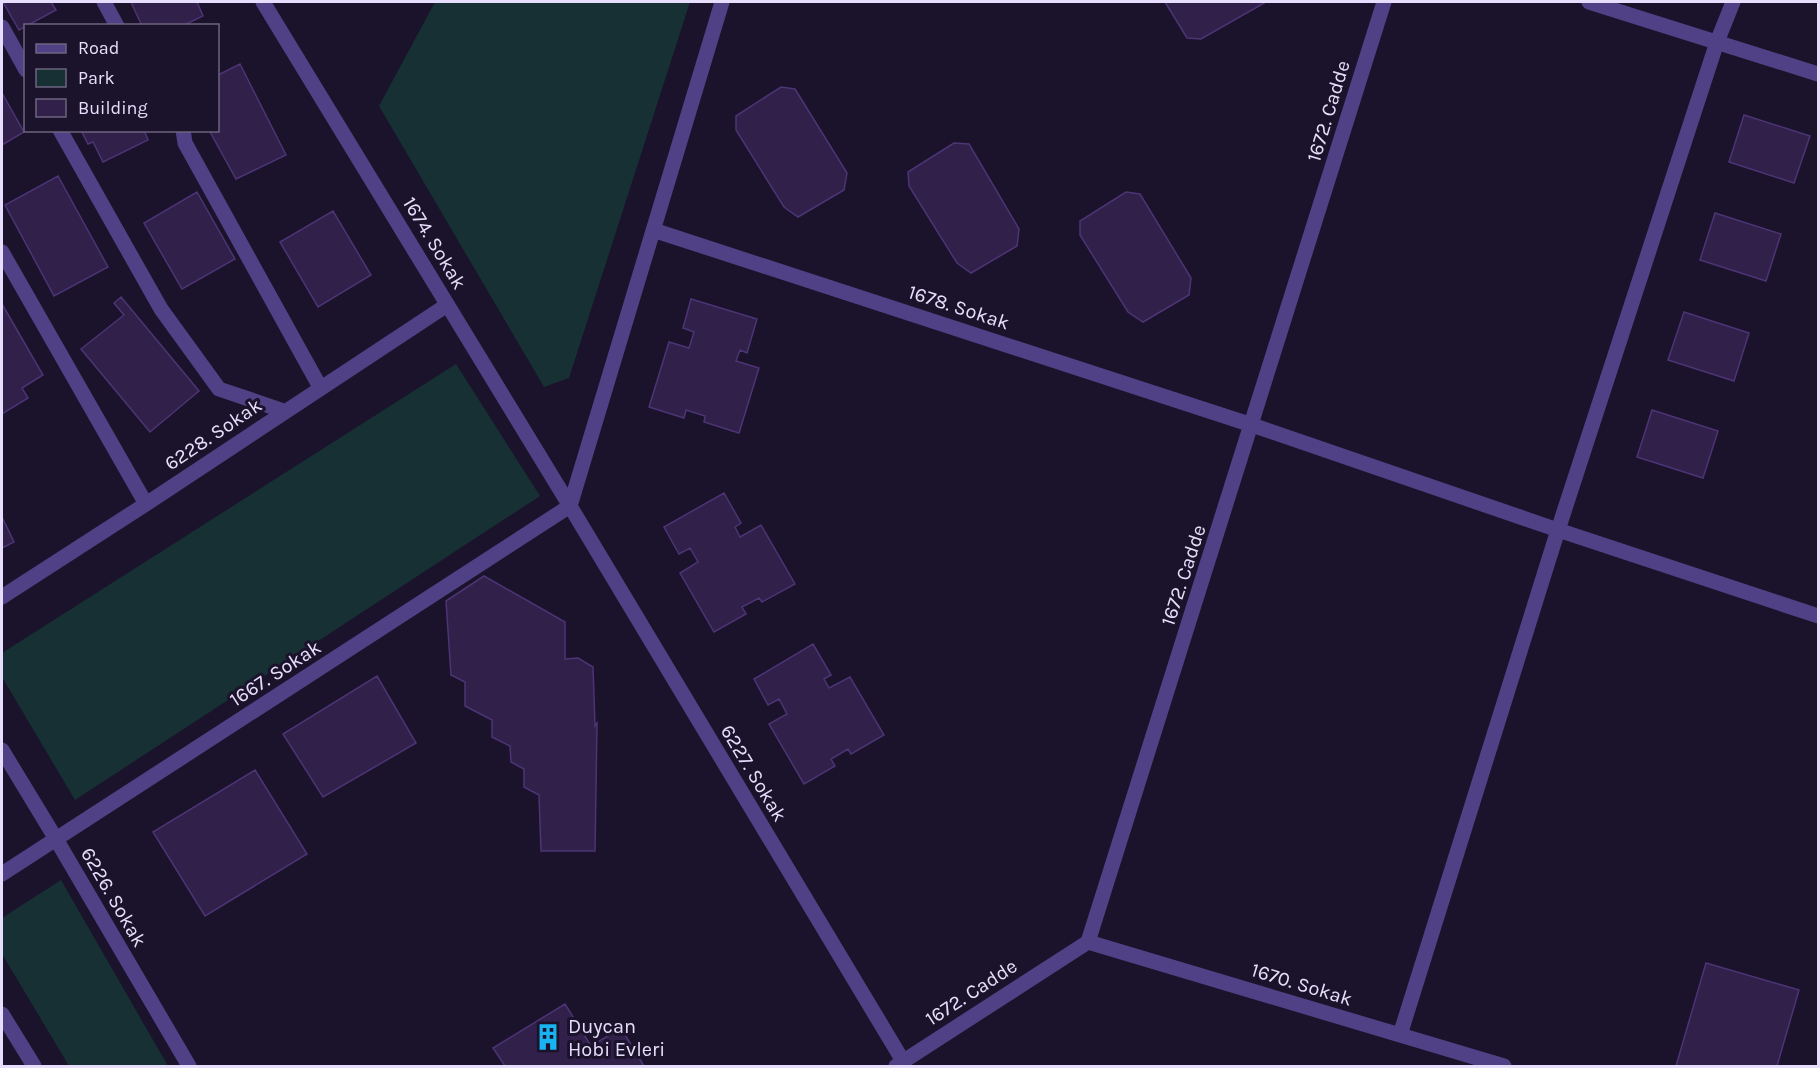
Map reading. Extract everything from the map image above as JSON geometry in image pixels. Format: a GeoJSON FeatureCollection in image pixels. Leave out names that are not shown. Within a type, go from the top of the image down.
{"type":"FeatureCollection","features":[{"type":"Feature","properties":{"kind":"street"},"geometry":{"type":"LineString","coordinates":[[104,2],[116,24]]}},
{"type":"Feature","properties":{"kind":"street","name":"1674. Sokak"},"geometry":{"type":"LineString","coordinates":[[263,2],[570,506]]}},
{"type":"Feature","properties":{"kind":"street"},"geometry":{"type":"LineString","coordinates":[[570,506],[722,2]]}},
{"type":"Feature","properties":{"kind":"street","name":"1672. Cadde"},"geometry":{"type":"LineString","coordinates":[[899,1064],[1088,942],[1384,2]]}},
{"type":"Feature","properties":{"kind":"street"},"geometry":{"type":"LineString","coordinates":[[1588,2],[1818,74]]}},
{"type":"Feature","properties":{"kind":"street"},"geometry":{"type":"LineString","coordinates":[[1400,1035],[1558,530],[1732,2]]}},
{"type":"Feature","properties":{"kind":"street"},"geometry":{"type":"LineString","coordinates":[[2,27],[24,66]]}},
{"type":"Feature","properties":{"kind":"street"},"geometry":{"type":"LineString","coordinates":[[61,132],[161,309],[219,389],[284,411]]}},
{"type":"Feature","properties":{"kind":"street"},"geometry":{"type":"LineString","coordinates":[[183,132],[185,143],[320,387]]}},
{"type":"Feature","properties":{"kind":"street","name":"1678. Sokak"},"geometry":{"type":"LineString","coordinates":[[653,230],[1252,425],[1818,616]]}},
{"type":"Feature","properties":{"kind":"street"},"geometry":{"type":"LineString","coordinates":[[2,252],[146,504]]}},
{"type":"Feature","properties":{"kind":"street","name":"6228. Sokak"},"geometry":{"type":"LineString","coordinates":[[2,597],[447,304]]}},
{"type":"Feature","properties":{"kind":"street","name":"1667. Sokak"},"geometry":{"type":"LineString","coordinates":[[2,874],[570,506]]}},
{"type":"Feature","properties":{"kind":"street","name":"6227. Sokak"},"geometry":{"type":"LineString","coordinates":[[570,506],[899,1064]]}},
{"type":"Feature","properties":{"kind":"street","name":"6226. Sokak"},"geometry":{"type":"LineString","coordinates":[[2,750],[189,1066]]}},
{"type":"Feature","properties":{"kind":"street","name":"1670. Sokak"},"geometry":{"type":"LineString","coordinates":[[1088,942],[1504,1066]]}},
{"type":"Feature","properties":{"kind":"street"},"geometry":{"type":"LineString","coordinates":[[2,1014],[34,1066]]}},
{"type":"Feature","properties":{"kind":"green space"},"geometry":{"type":"Polygon","coordinates":[[[435,2],[690,2],[569,378],[544,387],[379,106],[435,2]]]}},
{"type":"Feature","properties":{"kind":"green space"},"geometry":{"type":"Polygon","coordinates":[[[456,364],[540,496],[75,800],[2,677],[2,653],[456,364]]]}},
{"type":"Feature","properties":{"kind":"green space"},"geometry":{"type":"Polygon","coordinates":[[[61,880],[168,1066],[69,1066],[2,954],[2,918],[61,880]]]}},
{"type":"Feature","properties":{"kind":"building"},"geometry":{"type":"Polygon","coordinates":[[[3,2],[51,2],[56,10],[30,24],[24,24],[24,27],[19,30],[3,2]]]}},
{"type":"Feature","properties":{"kind":"building"},"geometry":{"type":"Polygon","coordinates":[[[131,2],[197,2],[203,16],[186,24],[141,24],[131,2]]]}},
{"type":"Feature","properties":{"kind":"building"},"geometry":{"type":"Polygon","coordinates":[[[1165,2],[1266,2],[1201,39],[1187,38],[1165,2]]]}},
{"type":"Feature","properties":{"kind":"building"},"geometry":{"type":"Polygon","coordinates":[[[240,64],[286,155],[236,179],[210,132],[219,132],[219,74],[240,64]]]}},
{"type":"Feature","properties":{"kind":"building"},"geometry":{"type":"Polygon","coordinates":[[[781,87],[795,89],[847,173],[844,190],[798,217],[784,207],[736,130],[736,116],[781,87]]]}},
{"type":"Feature","properties":{"kind":"building"},"geometry":{"type":"Polygon","coordinates":[[[2,93],[24,132],[2,145],[2,93]]]}},
{"type":"Feature","properties":{"kind":"building"},"geometry":{"type":"Polygon","coordinates":[[[1744,115],[1810,136],[1794,183],[1729,162],[1744,115]]]}},
{"type":"Feature","properties":{"kind":"building"},"geometry":{"type":"Polygon","coordinates":[[[82,132],[145,132],[148,140],[103,162],[93,142],[88,144],[82,132]]]}},
{"type":"Feature","properties":{"kind":"building"},"geometry":{"type":"Polygon","coordinates":[[[954,143],[969,144],[1019,229],[1017,246],[971,273],[957,263],[909,186],[908,172],[954,143]]]}},
{"type":"Feature","properties":{"kind":"building"},"geometry":{"type":"Polygon","coordinates":[[[58,176],[108,267],[54,296],[5,205],[58,176]]]}},
{"type":"Feature","properties":{"kind":"building"},"geometry":{"type":"Polygon","coordinates":[[[197,192],[235,259],[182,289],[144,223],[197,192]]]}},
{"type":"Feature","properties":{"kind":"building"},"geometry":{"type":"Polygon","coordinates":[[[1126,192],[1140,194],[1191,278],[1189,295],[1143,322],[1128,312],[1080,235],[1080,221],[1126,192]]]}},
{"type":"Feature","properties":{"kind":"building"},"geometry":{"type":"Polygon","coordinates":[[[333,211],[371,275],[318,307],[280,242],[333,211]]]}},
{"type":"Feature","properties":{"kind":"building"},"geometry":{"type":"Polygon","coordinates":[[[1715,213],[1781,234],[1766,281],[1700,260],[1715,213]]]}},
{"type":"Feature","properties":{"kind":"building"},"geometry":{"type":"Polygon","coordinates":[[[121,297],[199,391],[150,432],[81,349],[124,315],[114,303],[121,297]]]}},
{"type":"Feature","properties":{"kind":"building"},"geometry":{"type":"Polygon","coordinates":[[[691,299],[757,319],[747,353],[740,350],[736,361],[759,368],[739,433],[704,422],[705,416],[686,410],[684,418],[649,407],[669,342],[689,348],[694,332],[683,328],[691,299]]]}},
{"type":"Feature","properties":{"kind":"building"},"geometry":{"type":"Polygon","coordinates":[[[2,304],[43,375],[22,388],[28,398],[2,414],[2,304]]]}},
{"type":"Feature","properties":{"kind":"building"},"geometry":{"type":"Polygon","coordinates":[[[1684,312],[1749,333],[1734,381],[1668,360],[1684,312]]]}},
{"type":"Feature","properties":{"kind":"building"},"geometry":{"type":"Polygon","coordinates":[[[1652,410],[1718,431],[1703,478],[1637,457],[1652,410]]]}},
{"type":"Feature","properties":{"kind":"building"},"geometry":{"type":"Polygon","coordinates":[[[724,493],[741,523],[735,527],[740,537],[761,525],[795,584],[762,602],[759,598],[742,607],[746,614],[714,632],[680,573],[698,562],[690,548],[679,554],[664,527],[724,493]]]}},
{"type":"Feature","properties":{"kind":"building"},"geometry":{"type":"Polygon","coordinates":[[[2,517],[14,542],[2,548],[2,517]]]}},
{"type":"Feature","properties":{"kind":"building"},"geometry":{"type":"Polygon","coordinates":[[[484,576],[565,622],[565,659],[578,658],[593,667],[595,726],[597,723],[595,851],[541,851],[539,795],[524,787],[524,769],[511,762],[510,746],[492,737],[492,720],[465,706],[465,682],[451,675],[446,601],[484,576]]]}},
{"type":"Feature","properties":{"kind":"building"},"geometry":{"type":"Polygon","coordinates":[[[813,644],[831,675],[824,679],[829,688],[850,677],[884,735],[851,754],[848,749],[831,759],[835,766],[804,784],[769,724],[787,714],[779,699],[768,705],[754,679],[813,644]]]}},
{"type":"Feature","properties":{"kind":"building"},"geometry":{"type":"Polygon","coordinates":[[[377,676],[416,743],[323,797],[283,734],[377,676]]]}},
{"type":"Feature","properties":{"kind":"building"},"geometry":{"type":"Polygon","coordinates":[[[255,770],[307,854],[205,916],[153,832],[255,770]]]}},
{"type":"Feature","properties":{"kind":"building"},"geometry":{"type":"Polygon","coordinates":[[[1706,963],[1799,990],[1777,1066],[1676,1066],[1706,963]]]}},
{"type":"Feature","properties":{"kind":"building","name":"Duycan Hobi Evleri"},"geometry":{"type":"Polygon","coordinates":[[[565,1004],[591,1046],[621,1028],[644,1066],[505,1066],[493,1048],[565,1004]]]}},
{"type":"Feature","properties":{"kind":"place","name":"Duycan Hobi Evleri"},"geometry":{"type":"Point","coordinates":[548,1037]}}]}
